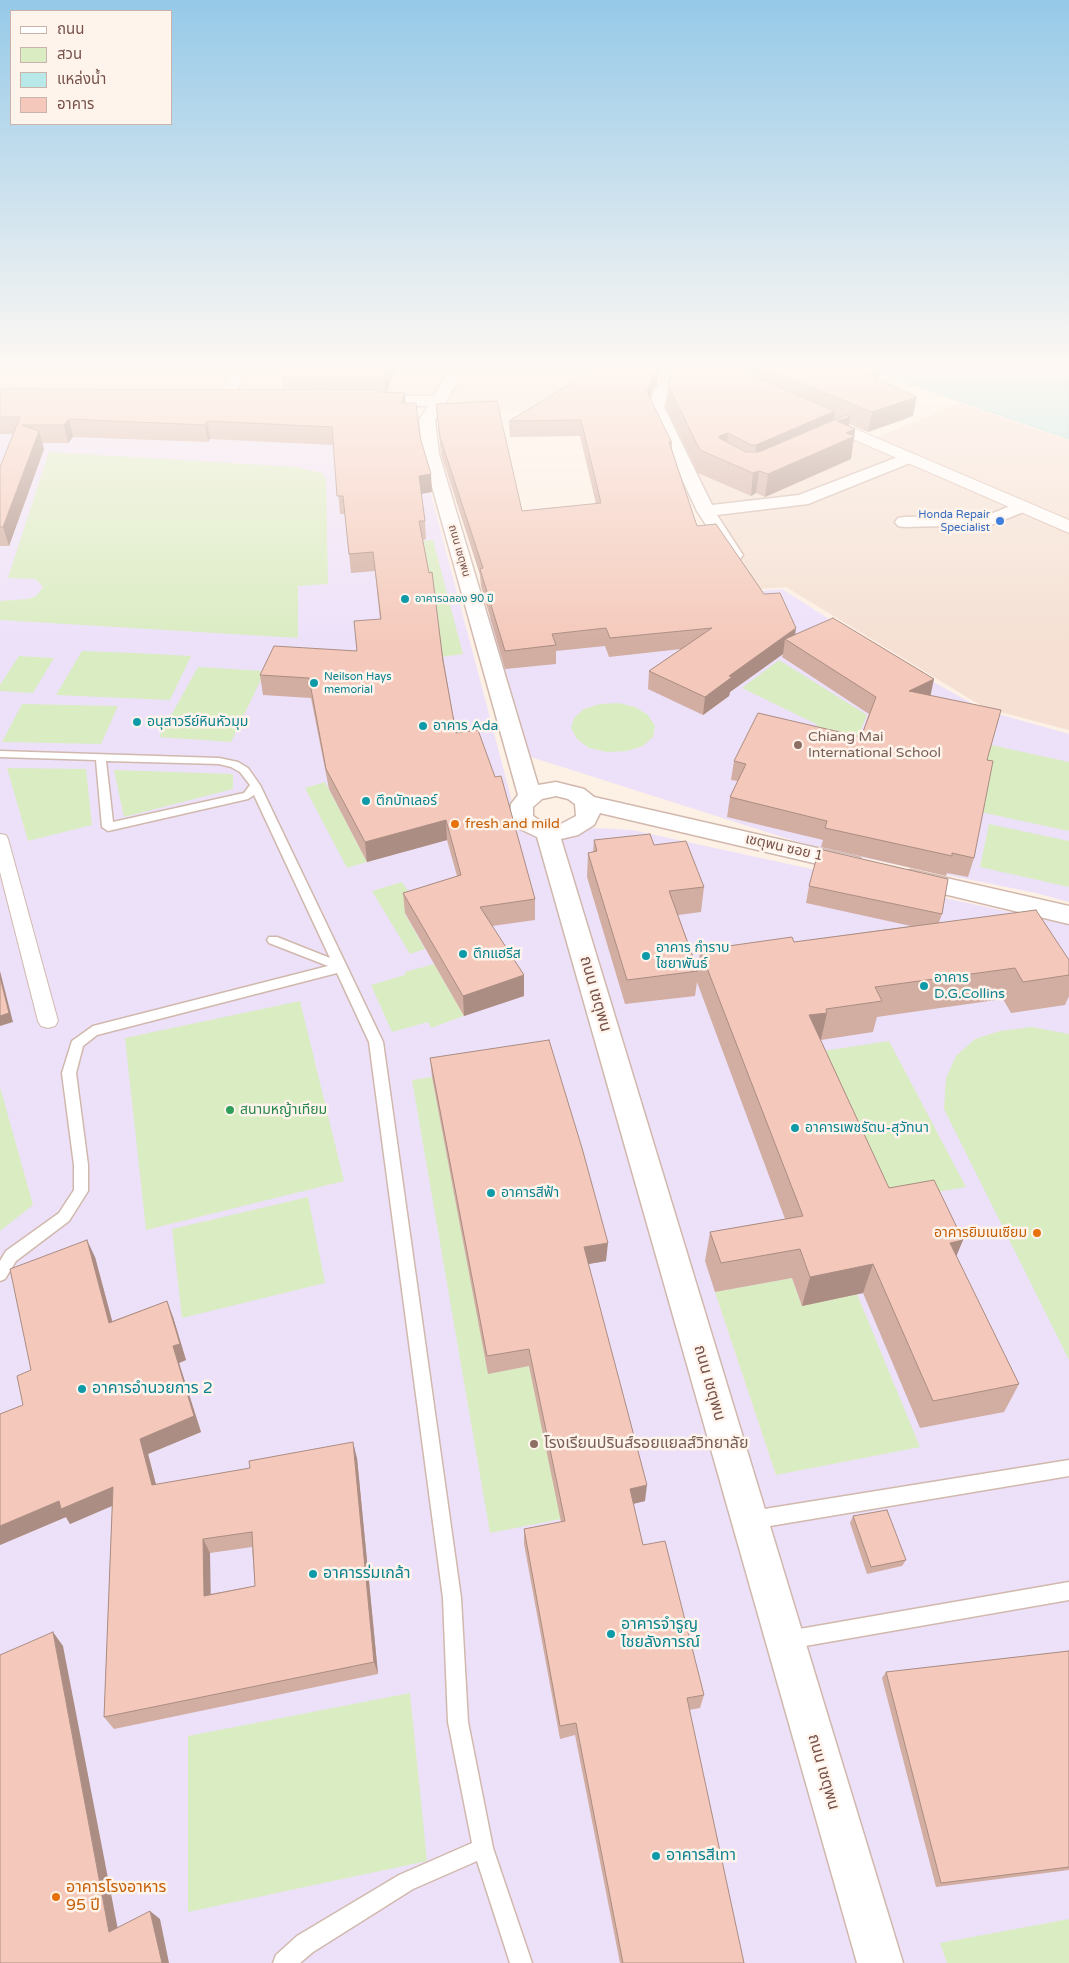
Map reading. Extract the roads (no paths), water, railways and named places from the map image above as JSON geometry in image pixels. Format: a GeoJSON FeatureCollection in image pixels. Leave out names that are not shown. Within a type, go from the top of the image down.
{"type":"FeatureCollection","features":[{"type":"Feature","properties":{"kind":"main road"},"geometry":{"type":"LineString","coordinates":[[915,461],[1069,527]]}},
{"type":"Feature","properties":{"kind":"street","name":"ถนน เชตุพน"},"geometry":{"type":"LineString","coordinates":[[433,461],[530,796]]}},
{"type":"Feature","properties":{"kind":"street"},"geometry":{"type":"LineString","coordinates":[[681,461],[706,511],[742,566]]}},
{"type":"Feature","properties":{"kind":"street"},"geometry":{"type":"LineString","coordinates":[[706,511],[802,500],[902,461]]}},
{"type":"Feature","properties":{"kind":"street"},"geometry":{"type":"LineString","coordinates":[[904,522],[991,520],[1020,507]]}},
{"type":"Feature","properties":{"kind":"street"},"geometry":{"type":"LineString","coordinates":[[556,789],[576,794],[586,802],[589,813],[586,820],[579,826],[570,830],[547,832],[528,824],[522,818],[522,804],[530,796],[545,790],[556,789]]}},
{"type":"Feature","properties":{"kind":"street","name":"เชตุพน ซอย 1"},"geometry":{"type":"LineString","coordinates":[[586,802],[1069,914]]}},
{"type":"Feature","properties":{"kind":"street","name":"ถนน เชตุพน"},"geometry":{"type":"LineString","coordinates":[[547,832],[880,1963]]}},
{"type":"Feature","properties":{"kind":"street"},"geometry":{"type":"LineString","coordinates":[[0,839],[48,1021]]}},
{"type":"Feature","properties":{"kind":"lane"},"geometry":{"type":"LineString","coordinates":[[0,755],[219,761],[234,764],[244,770],[255,785],[376,1042],[452,1598],[458,1722],[483,1848],[521,1963]]}},
{"type":"Feature","properties":{"kind":"lane"},"geometry":{"type":"LineString","coordinates":[[101,758],[108,827],[248,796],[255,785]]}},
{"type":"Feature","properties":{"kind":"lane"},"geometry":{"type":"LineString","coordinates":[[273,940],[342,967]]}},
{"type":"Feature","properties":{"kind":"lane"},"geometry":{"type":"LineString","coordinates":[[0,1274],[11,1256],[64,1217],[81,1191],[81,1166],[69,1074],[77,1044],[93,1031],[342,967]]}},
{"type":"Feature","properties":{"kind":"lane"},"geometry":{"type":"LineString","coordinates":[[750,1520],[1069,1468]]}},
{"type":"Feature","properties":{"kind":"lane"},"geometry":{"type":"LineString","coordinates":[[785,1641],[1069,1591]]}},
{"type":"Feature","properties":{"kind":"lane"},"geometry":{"type":"LineString","coordinates":[[284,1963],[305,1944],[406,1882],[483,1848]]}},
{"type":"Feature","properties":{"kind":"place","name":"Honda Repair Specialist"},"geometry":{"type":"Point","coordinates":[1000,521]}},
{"type":"Feature","properties":{"kind":"place","name":"อาคารฉลอง 90 ปี"},"geometry":{"type":"Point","coordinates":[405,599]}},
{"type":"Feature","properties":{"kind":"place","name":"Neilson Hays memorial"},"geometry":{"type":"Point","coordinates":[314,683]}},
{"type":"Feature","properties":{"kind":"place","name":"อนุสาวรีย์หินหัวมุม"},"geometry":{"type":"Point","coordinates":[137,722]}},
{"type":"Feature","properties":{"kind":"place","name":"อาคาร Ada"},"geometry":{"type":"Point","coordinates":[423,726]}},
{"type":"Feature","properties":{"kind":"place","name":"Chiang Mai International School"},"geometry":{"type":"Point","coordinates":[798,745]}},
{"type":"Feature","properties":{"kind":"place","name":"ตึกบัทเลอร์"},"geometry":{"type":"Point","coordinates":[366,801]}},
{"type":"Feature","properties":{"kind":"place","name":"fresh and mild"},"geometry":{"type":"Point","coordinates":[455,824]}},
{"type":"Feature","properties":{"kind":"place","name":"ตึกแฮรีส"},"geometry":{"type":"Point","coordinates":[463,954]}},
{"type":"Feature","properties":{"kind":"place","name":"อาคาร กำราบ ไชยาพันธ์"},"geometry":{"type":"Point","coordinates":[646,956]}},
{"type":"Feature","properties":{"kind":"place","name":"อาคาร D.G.Collins"},"geometry":{"type":"Point","coordinates":[924,986]}},
{"type":"Feature","properties":{"kind":"place","name":"สนามหญ้าเทียม"},"geometry":{"type":"Point","coordinates":[230,1110]}},
{"type":"Feature","properties":{"kind":"place","name":"อาคารเพชรัตน-สุวัทนา"},"geometry":{"type":"Point","coordinates":[795,1128]}},
{"type":"Feature","properties":{"kind":"place","name":"อาคารสีฟ้า"},"geometry":{"type":"Point","coordinates":[491,1193]}},
{"type":"Feature","properties":{"kind":"place","name":"อาคารยิมเนเซียม"},"geometry":{"type":"Point","coordinates":[1037,1233]}},
{"type":"Feature","properties":{"kind":"place","name":"อาคารอำนวยการ 2"},"geometry":{"type":"Point","coordinates":[82,1389]}},
{"type":"Feature","properties":{"kind":"place","name":"โรงเรียนปรินส์รอยแยลส์วิทยาลัย"},"geometry":{"type":"Point","coordinates":[534,1444]}},
{"type":"Feature","properties":{"kind":"place","name":"อาคารร่มเกล้า"},"geometry":{"type":"Point","coordinates":[313,1574]}},
{"type":"Feature","properties":{"kind":"place","name":"อาคารจำรูญ ไชยลังการณ์"},"geometry":{"type":"Point","coordinates":[611,1634]}},
{"type":"Feature","properties":{"kind":"place","name":"อาคารสีเทา"},"geometry":{"type":"Point","coordinates":[656,1856]}},
{"type":"Feature","properties":{"kind":"place","name":"อาคารโรงอาหาร 95 ปี"},"geometry":{"type":"Point","coordinates":[56,1897]}}]}
